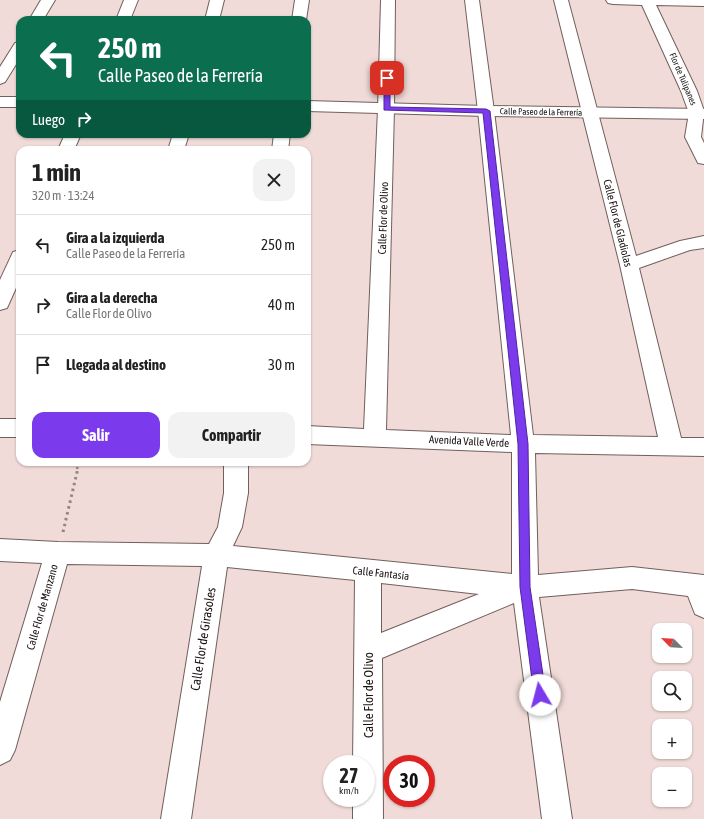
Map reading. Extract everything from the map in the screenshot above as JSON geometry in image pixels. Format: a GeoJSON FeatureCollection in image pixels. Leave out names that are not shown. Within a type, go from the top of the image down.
{"type":"FeatureCollection","features":[{"type":"Feature","properties":{"kind":"street"},"geometry":{"type":"LineString","coordinates":[[38,16],[48,0]]}},
{"type":"Feature","properties":{"kind":"street"},"geometry":{"type":"LineString","coordinates":[[125,16],[131,0]]}},
{"type":"Feature","properties":{"kind":"street"},"geometry":{"type":"LineString","coordinates":[[213,16],[217,0]]}},
{"type":"Feature","properties":{"kind":"street"},"geometry":{"type":"LineString","coordinates":[[300,16],[302,0]]}},
{"type":"Feature","properties":{"kind":"street","name":"Calle Flor de Olivo"},"geometry":{"type":"LineString","coordinates":[[375,437],[386,109],[388,0]]}},
{"type":"Feature","properties":{"kind":"street"},"geometry":{"type":"LineString","coordinates":[[472,0],[486,111],[523,444],[525,587],[557,819]]}},
{"type":"Feature","properties":{"kind":"street","name":"Calle Flor de Gladiolas"},"geometry":{"type":"LineString","coordinates":[[561,0],[629,266],[672,447]]}},
{"type":"Feature","properties":{"kind":"street"},"geometry":{"type":"LineString","coordinates":[[613,0],[704,2]]}},
{"type":"Feature","properties":{"kind":"street","name":"Flor de Tulipanes"},"geometry":{"type":"LineString","coordinates":[[647,0],[701,114],[693,137],[704,159]]}},
{"type":"Feature","properties":{"kind":"street"},"geometry":{"type":"LineString","coordinates":[[0,79],[16,53]]}},
{"type":"Feature","properties":{"kind":"street"},"geometry":{"type":"LineString","coordinates":[[0,102],[16,102]]}},
{"type":"Feature","properties":{"kind":"street","name":"Calle Paseo de la Ferrería"},"geometry":{"type":"LineString","coordinates":[[311,106],[386,109],[701,114]]}},
{"type":"Feature","properties":{"kind":"street"},"geometry":{"type":"LineString","coordinates":[[629,266],[687,245],[704,242]]}},
{"type":"Feature","properties":{"kind":"street"},"geometry":{"type":"LineString","coordinates":[[16,265],[0,302],[16,303]]}},
{"type":"Feature","properties":{"kind":"street"},"geometry":{"type":"LineString","coordinates":[[0,428],[16,428]]}},
{"type":"Feature","properties":{"kind":"street","name":"Avenida Valle Verde"},"geometry":{"type":"LineString","coordinates":[[311,435],[523,444],[704,447]]}},
{"type":"Feature","properties":{"kind":"street","name":"Calle Flor de Girasoles"},"geometry":{"type":"LineString","coordinates":[[176,819],[216,555],[230,527],[236,493],[236,466]]}},
{"type":"Feature","properties":{"kind":"street","name":"Calle Fantasía"},"geometry":{"type":"LineString","coordinates":[[6,554],[58,553],[216,555],[368,572],[525,587],[632,578],[702,593]]}},
{"type":"Feature","properties":{"kind":"street","name":"Calle Flor de Manzano"},"geometry":{"type":"LineString","coordinates":[[0,750],[58,553]]}},
{"type":"Feature","properties":{"kind":"street","name":"Calle Flor de Olivo"},"geometry":{"type":"LineString","coordinates":[[368,572],[368,819]]}},
{"type":"Feature","properties":{"kind":"street"},"geometry":{"type":"LineString","coordinates":[[368,651],[525,587]]}},
{"type":"Feature","properties":{"kind":"path","name":"Calle Flor de Manzano"},"geometry":{"type":"LineString","coordinates":[[58,553],[78,466]]}},
{"type":"Feature","properties":{"kind":"route"},"geometry":{"type":"LineString","coordinates":[[387,78],[386,109],[486,111],[523,444],[525,587],[540,695]]}}]}
